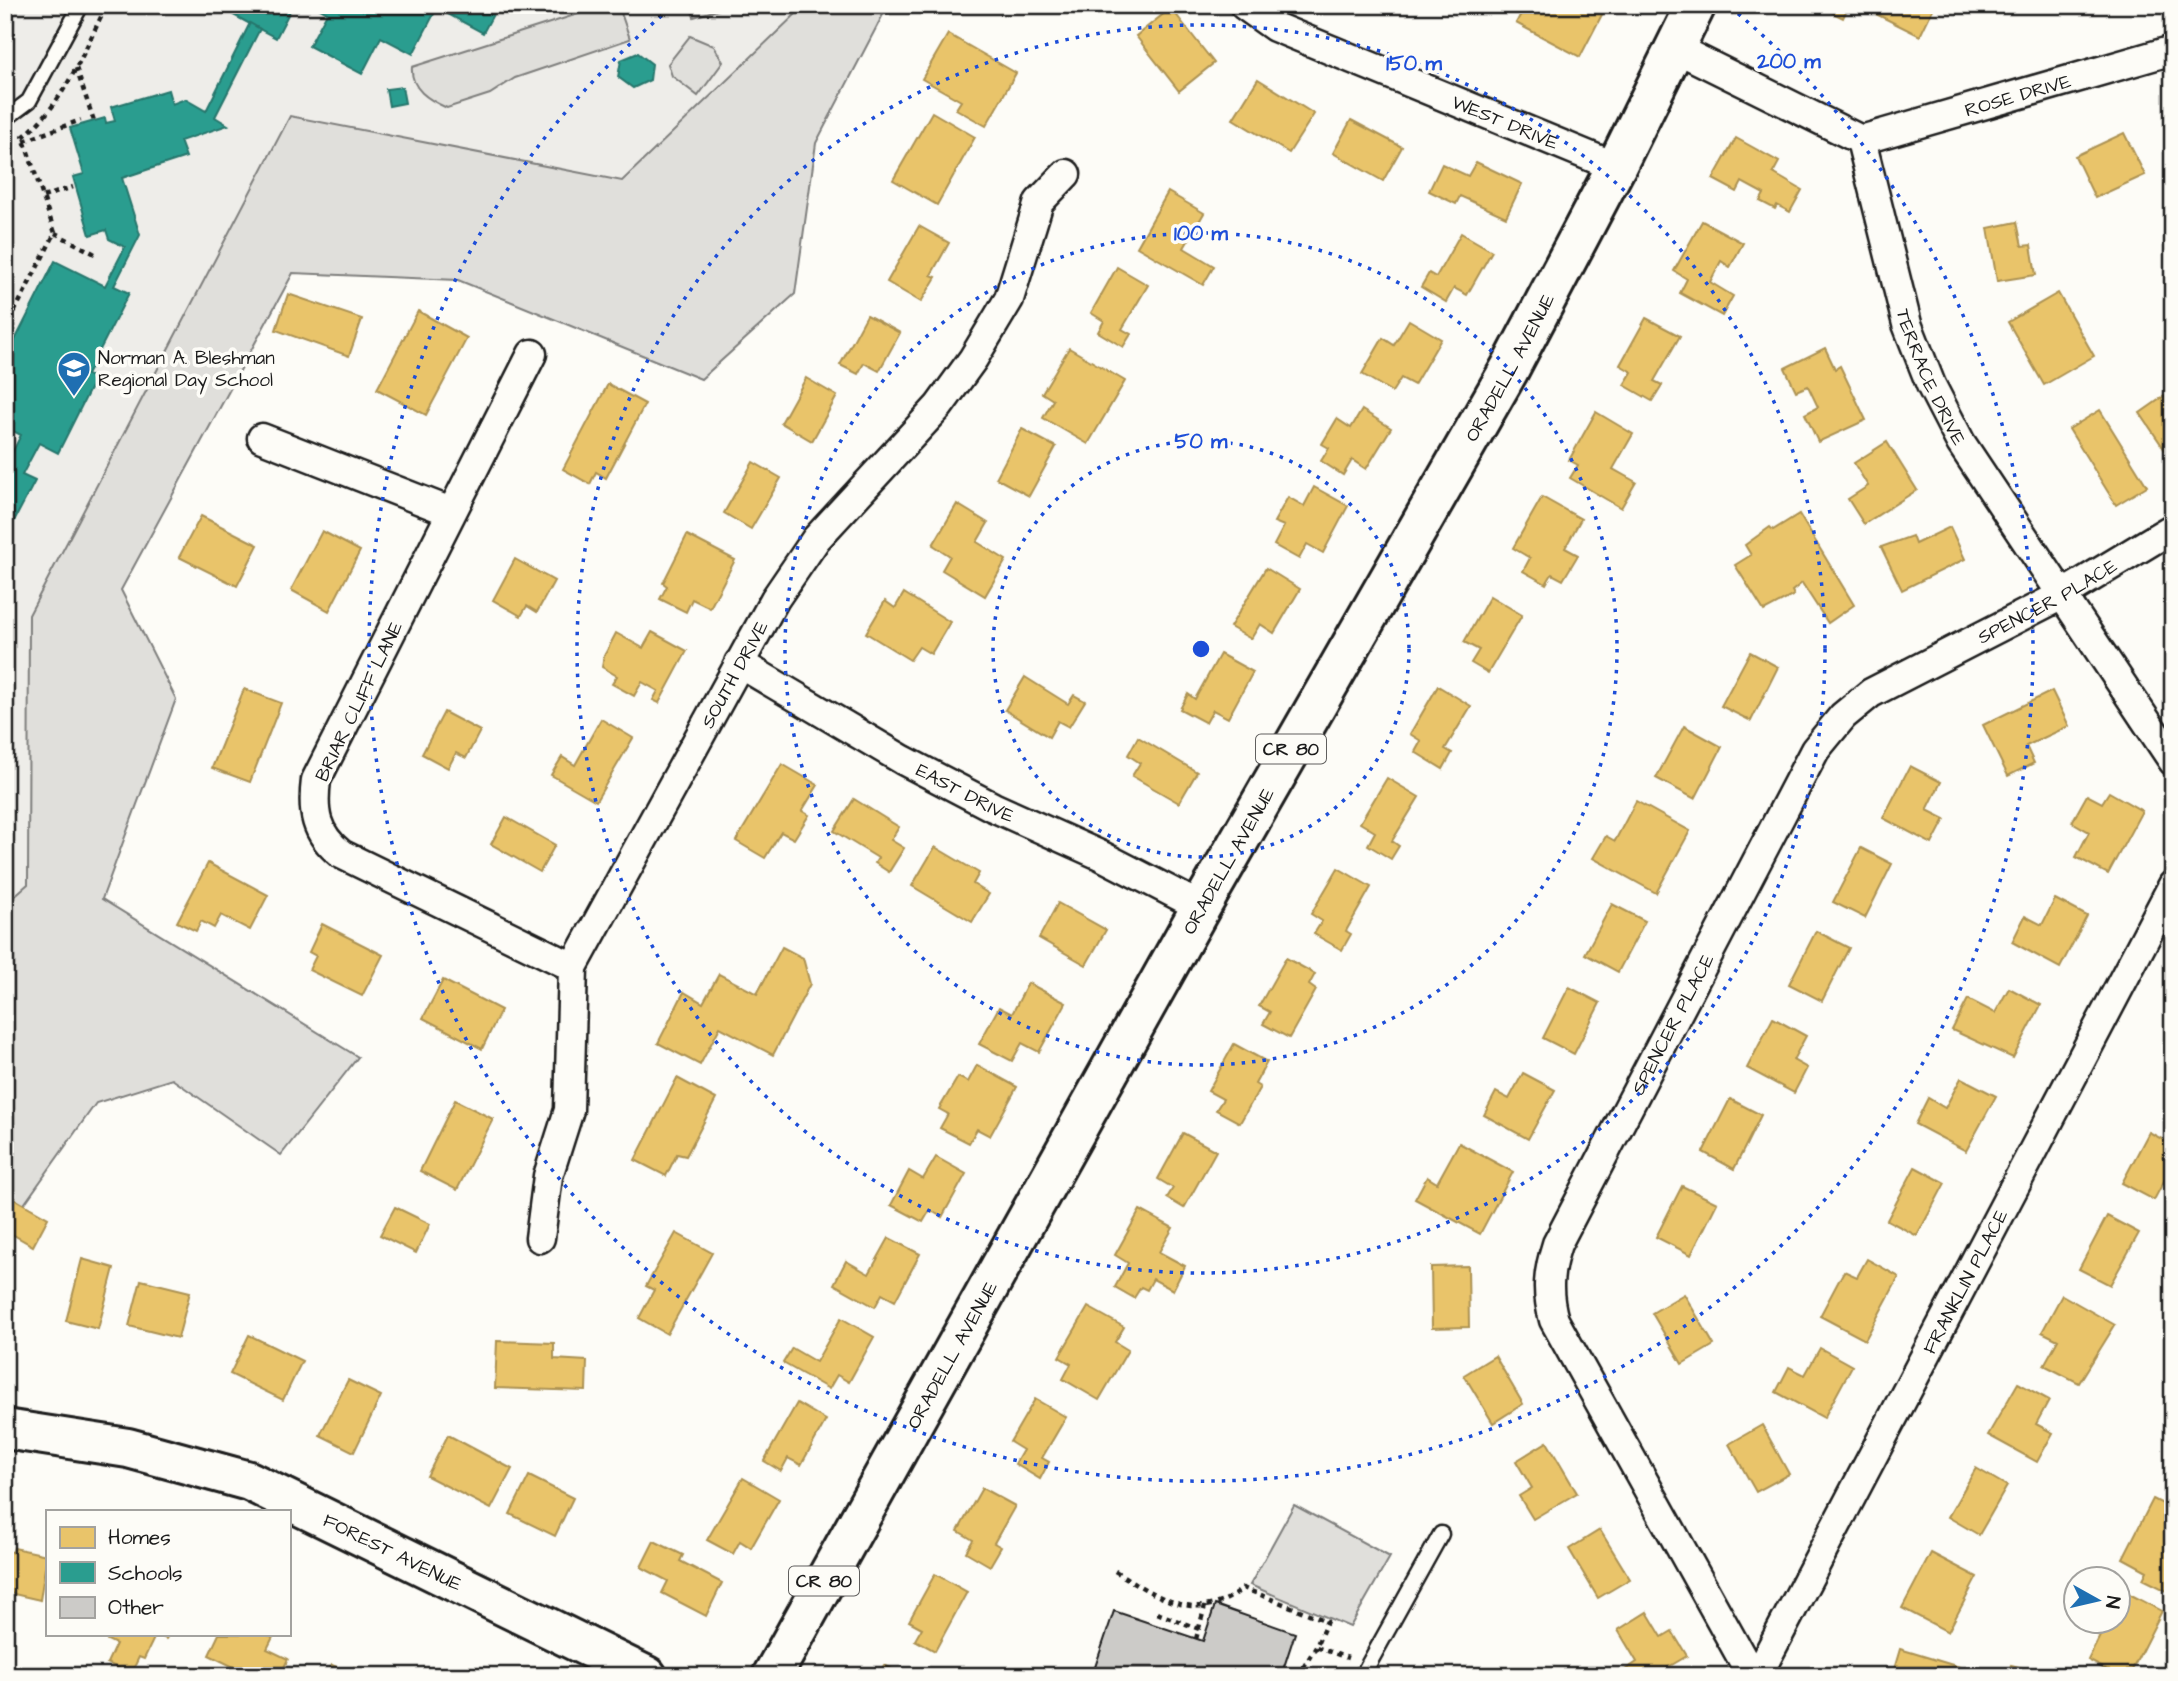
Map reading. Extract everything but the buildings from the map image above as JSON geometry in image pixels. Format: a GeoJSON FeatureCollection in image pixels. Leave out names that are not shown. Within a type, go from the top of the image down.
{"type":"FeatureCollection","features":[{"type":"Feature","properties":{"kind":"main road","name":"ORADELL AVENUE"},"geometry":{"type":"LineString","coordinates":[[772,1676],[1201,907],[1503,381],[1616,167],[1696,5]]}},
{"type":"Feature","properties":{"kind":"main road","name":"FOREST AVENUE"},"geometry":{"type":"LineString","coordinates":[[5,1429],[128,1448],[249,1481],[647,1676]]}},
{"type":"Feature","properties":{"kind":"street","name":"WEST DRIVE"},"geometry":{"type":"LineString","coordinates":[[1244,5],[1275,27],[1616,167]]}},
{"type":"Feature","properties":{"kind":"street"},"geometry":{"type":"LineString","coordinates":[[1675,48],[1861,140]]}},
{"type":"Feature","properties":{"kind":"street","name":"ROSE DRIVE"},"geometry":{"type":"LineString","coordinates":[[1861,140],[2173,50]]}},
{"type":"Feature","properties":{"kind":"street","name":"TERRACE DRIVE"},"geometry":{"type":"LineString","coordinates":[[1861,140],[1907,324],[1931,385],[1961,443],[2173,761]]}},
{"type":"Feature","properties":{"kind":"street","name":"SOUTH DRIVE"},"geometry":{"type":"LineString","coordinates":[[540,1238],[548,1176],[569,1110],[573,967],[775,599],[816,540],[939,406],[973,359],[1009,299],[1039,202],[1066,174]]}},
{"type":"Feature","properties":{"kind":"street","name":"BRIAR CLIFF LANE"},"geometry":{"type":"LineString","coordinates":[[532,354],[316,780],[313,804],[317,826],[325,841],[341,854],[573,967]]}},
{"type":"Feature","properties":{"kind":"street"},"geometry":{"type":"LineString","coordinates":[[262,438],[451,512]]}},
{"type":"Feature","properties":{"kind":"street","name":"SPENCER PLACE"},"geometry":{"type":"LineString","coordinates":[[1752,1676],[1553,1320],[1548,1296],[1549,1269],[1557,1244],[1815,750],[1843,716],[1871,693],[2062,595],[2173,528]]}},
{"type":"Feature","properties":{"kind":"street","name":"EAST DRIVE"},"geometry":{"type":"LineString","coordinates":[[739,663],[903,760],[993,807],[1102,856],[1201,907]]}},
{"type":"Feature","properties":{"kind":"street","name":"FRANKLIN PLACE"},"geometry":{"type":"LineString","coordinates":[[1757,1676],[2173,885]]}},
{"type":"Feature","properties":{"kind":"lane"},"geometry":{"type":"LineString","coordinates":[[5,119],[29,101],[80,5]]}},
{"type":"Feature","properties":{"kind":"lane"},"geometry":{"type":"LineString","coordinates":[[1362,1676],[1441,1534]]}},
{"type":"Feature","properties":{"kind":"path"},"geometry":{"type":"LineString","coordinates":[[95,254],[55,233],[23,137],[43,120],[60,99],[107,5]]}},
{"type":"Feature","properties":{"kind":"path"},"geometry":{"type":"LineString","coordinates":[[76,67],[94,121]]}},
{"type":"Feature","properties":{"kind":"path"},"geometry":{"type":"LineString","coordinates":[[24,141],[81,120]]}},
{"type":"Feature","properties":{"kind":"path"},"geometry":{"type":"LineString","coordinates":[[43,197],[73,187]]}},
{"type":"Feature","properties":{"kind":"path"},"geometry":{"type":"LineString","coordinates":[[5,330],[55,233]]}},
{"type":"Feature","properties":{"kind":"path"},"geometry":{"type":"LineString","coordinates":[[1115,1571],[1168,1601],[1205,1606],[1229,1601],[1243,1588],[1327,1622],[1316,1647],[1298,1676]]}},
{"type":"Feature","properties":{"kind":"path"},"geometry":{"type":"LineString","coordinates":[[1196,1639],[1205,1606]]}},
{"type":"Feature","properties":{"kind":"path"},"geometry":{"type":"LineString","coordinates":[[1157,1613],[1199,1629]]}},
{"type":"Feature","properties":{"kind":"path"},"geometry":{"type":"LineString","coordinates":[[1316,1647],[1349,1658]]}},
{"type":"Feature","properties":{"kind":"shaded area","name":"Norman A. Bleshman Regional Day School"},"geometry":{"type":"Polygon","coordinates":[[[5,5],[800,5],[799,11],[622,181],[290,116],[29,615],[28,884],[5,904],[5,5]]]}},
{"type":"Feature","properties":{"kind":"shaded area"},"geometry":{"type":"Polygon","coordinates":[[[606,5],[620,10],[630,39],[515,78],[490,94],[447,108],[427,97],[414,82],[412,67],[606,5]]]}},
{"type":"Feature","properties":{"kind":"shaded area"},"geometry":{"type":"Polygon","coordinates":[[[690,5],[733,5],[694,17],[690,5]]]}},
{"type":"Feature","properties":{"kind":"shaded area"},"geometry":{"type":"Polygon","coordinates":[[[800,5],[888,5],[816,143],[795,294],[701,379],[458,280],[293,273],[121,590],[176,699],[102,899],[358,1057],[281,1155],[172,1079],[96,1103],[5,1231],[5,904],[28,884],[29,615],[290,116],[622,181],[799,11],[800,5]]]}},
{"type":"Feature","properties":{"kind":"shaded area"},"geometry":{"type":"Polygon","coordinates":[[[690,36],[714,46],[723,62],[698,96],[672,76],[668,64],[690,36]]]}},
{"type":"Feature","properties":{"kind":"shaded area"},"geometry":{"type":"Polygon","coordinates":[[[1294,1505],[1390,1557],[1350,1627],[1250,1585],[1294,1505]]]}},
{"type":"Feature","properties":{"kind":"place","name":"Norman A. Bleshman Regional Day School"},"geometry":{"type":"Point","coordinates":[74,398]}}]}
